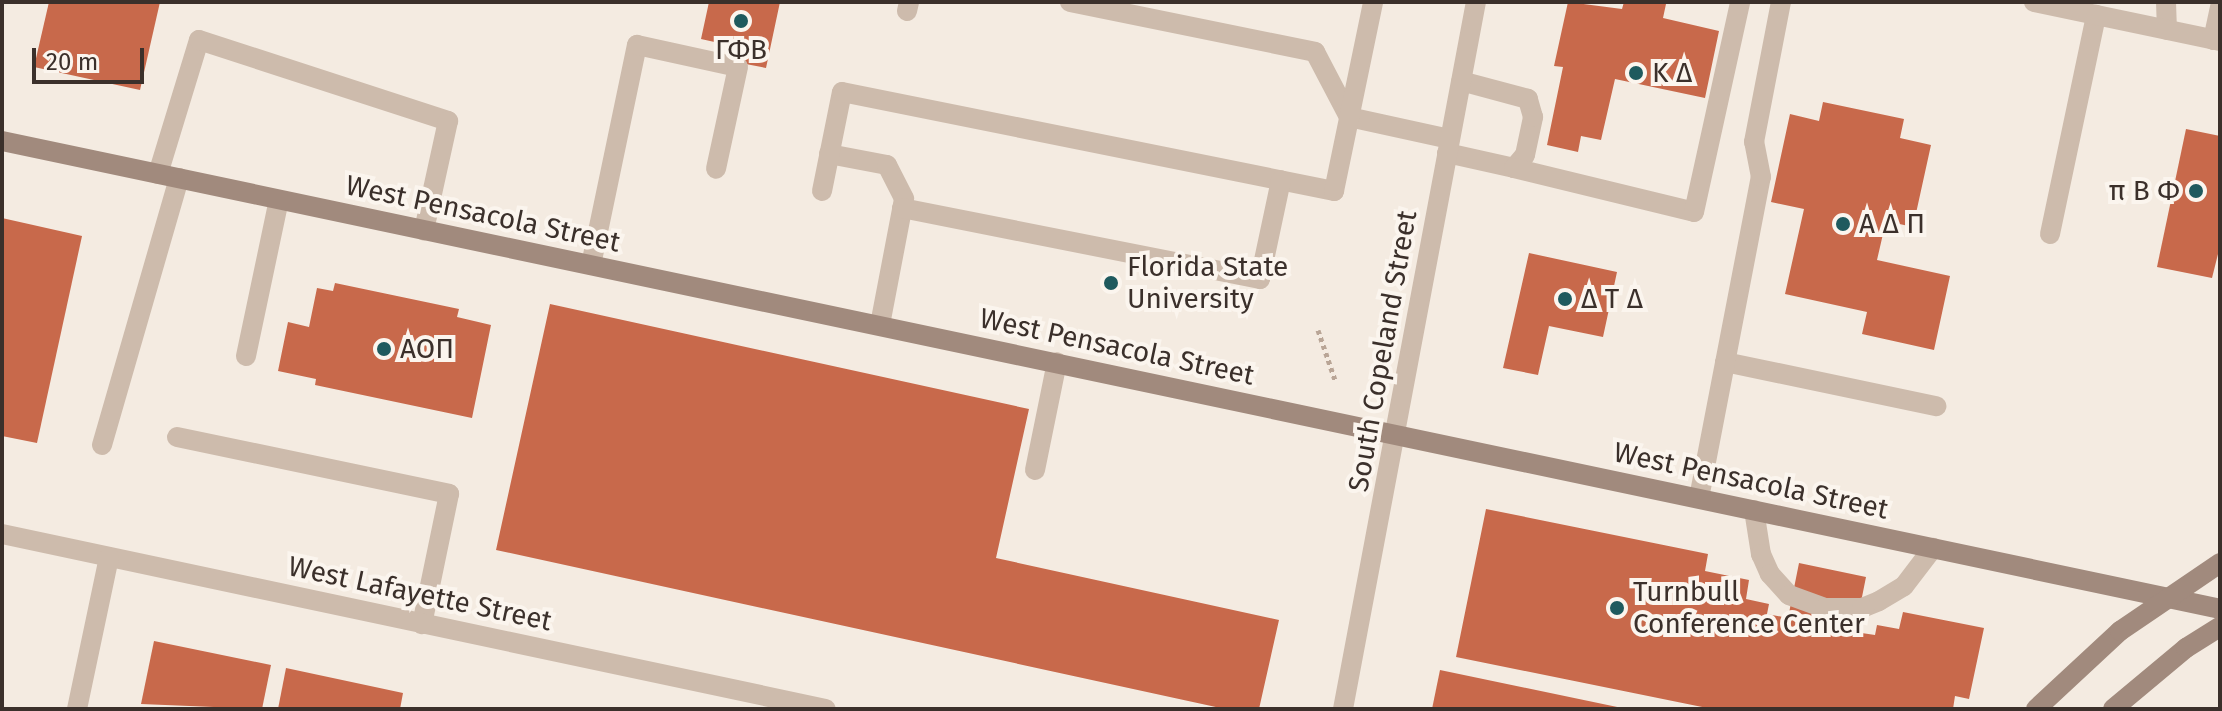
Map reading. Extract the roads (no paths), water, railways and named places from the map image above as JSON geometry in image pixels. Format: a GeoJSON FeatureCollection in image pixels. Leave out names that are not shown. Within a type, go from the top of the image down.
{"type":"FeatureCollection","features":[{"type":"Feature","properties":{"kind":"main road","name":"West Pensacola Street"},"geometry":{"type":"LineString","coordinates":[[2,141],[2220,609]]}},
{"type":"Feature","properties":{"kind":"main road"},"geometry":{"type":"LineString","coordinates":[[2036,709],[2082,662],[2166,598],[2220,563]]}},
{"type":"Feature","properties":{"kind":"main road"},"geometry":{"type":"LineString","coordinates":[[2113,709],[2140,683],[2220,627]]}},
{"type":"Feature","properties":{"kind":"street"},"geometry":{"type":"LineString","coordinates":[[1070,2],[1315,52],[1349,117],[1514,168],[1694,212],[1740,2]]}},
{"type":"Feature","properties":{"kind":"street"},"geometry":{"type":"LineString","coordinates":[[822,191],[842,92],[1334,191],[1373,2]]}},
{"type":"Feature","properties":{"kind":"street","name":"South Copeland Street"},"geometry":{"type":"LineString","coordinates":[[1343,709],[1476,2]]}},
{"type":"Feature","properties":{"kind":"street"},"geometry":{"type":"LineString","coordinates":[[1699,498],[1761,177],[1754,142],[1781,2]]}},
{"type":"Feature","properties":{"kind":"street"},"geometry":{"type":"LineString","coordinates":[[2034,2],[2216,41],[2220,7]]}},
{"type":"Feature","properties":{"kind":"street"},"geometry":{"type":"LineString","coordinates":[[2166,2],[2167,30]]}},
{"type":"Feature","properties":{"kind":"street"},"geometry":{"type":"LineString","coordinates":[[2050,234],[2096,15]]}},
{"type":"Feature","properties":{"kind":"street"},"geometry":{"type":"LineString","coordinates":[[158,174],[199,40],[448,121],[424,230]]}},
{"type":"Feature","properties":{"kind":"street"},"geometry":{"type":"LineString","coordinates":[[591,265],[637,45],[738,67],[716,169]]}},
{"type":"Feature","properties":{"kind":"street"},"geometry":{"type":"LineString","coordinates":[[1461,81],[1528,99],[1533,117],[1525,155],[1514,168]]}},
{"type":"Feature","properties":{"kind":"street"},"geometry":{"type":"LineString","coordinates":[[829,154],[887,165],[904,199],[880,325]]}},
{"type":"Feature","properties":{"kind":"street"},"geometry":{"type":"LineString","coordinates":[[102,445],[179,178]]}},
{"type":"Feature","properties":{"kind":"street"},"geometry":{"type":"LineString","coordinates":[[902,208],[1260,279],[1281,180]]}},
{"type":"Feature","properties":{"kind":"street"},"geometry":{"type":"LineString","coordinates":[[246,356],[279,200]]}},
{"type":"Feature","properties":{"kind":"street"},"geometry":{"type":"LineString","coordinates":[[1035,470],[1057,362]]}},
{"type":"Feature","properties":{"kind":"street"},"geometry":{"type":"LineString","coordinates":[[1725,362],[1936,406]]}},
{"type":"Feature","properties":{"kind":"street"},"geometry":{"type":"LineString","coordinates":[[177,437],[449,494],[422,624]]}},
{"type":"Feature","properties":{"kind":"street"},"geometry":{"type":"LineString","coordinates":[[1754,510],[1761,554],[1770,574],[1789,595],[1825,608],[1862,608],[1879,601],[1904,586],[1933,548]]}},
{"type":"Feature","properties":{"kind":"street","name":"West Lafayette Street"},"geometry":{"type":"LineString","coordinates":[[2,534],[826,709]]}},
{"type":"Feature","properties":{"kind":"street"},"geometry":{"type":"LineString","coordinates":[[77,709],[109,557]]}},
{"type":"Feature","properties":{"kind":"place","name":"ΓΦΒ"},"geometry":{"type":"Point","coordinates":[741,21]}},
{"type":"Feature","properties":{"kind":"place","name":"Κ Δ"},"geometry":{"type":"Point","coordinates":[1636,73]}},
{"type":"Feature","properties":{"kind":"place","name":"π Β Φ"},"geometry":{"type":"Point","coordinates":[2196,191]}},
{"type":"Feature","properties":{"kind":"place","name":"Α Δ Π"},"geometry":{"type":"Point","coordinates":[1843,224]}},
{"type":"Feature","properties":{"kind":"place","name":"Florida State University"},"geometry":{"type":"Point","coordinates":[1111,283]}},
{"type":"Feature","properties":{"kind":"place","name":"Δ Τ Δ"},"geometry":{"type":"Point","coordinates":[1565,299]}},
{"type":"Feature","properties":{"kind":"place","name":"ΑΟΠ"},"geometry":{"type":"Point","coordinates":[384,349]}},
{"type":"Feature","properties":{"kind":"place","name":"Turnbull Conference Center"},"geometry":{"type":"Point","coordinates":[1617,608]}}]}
